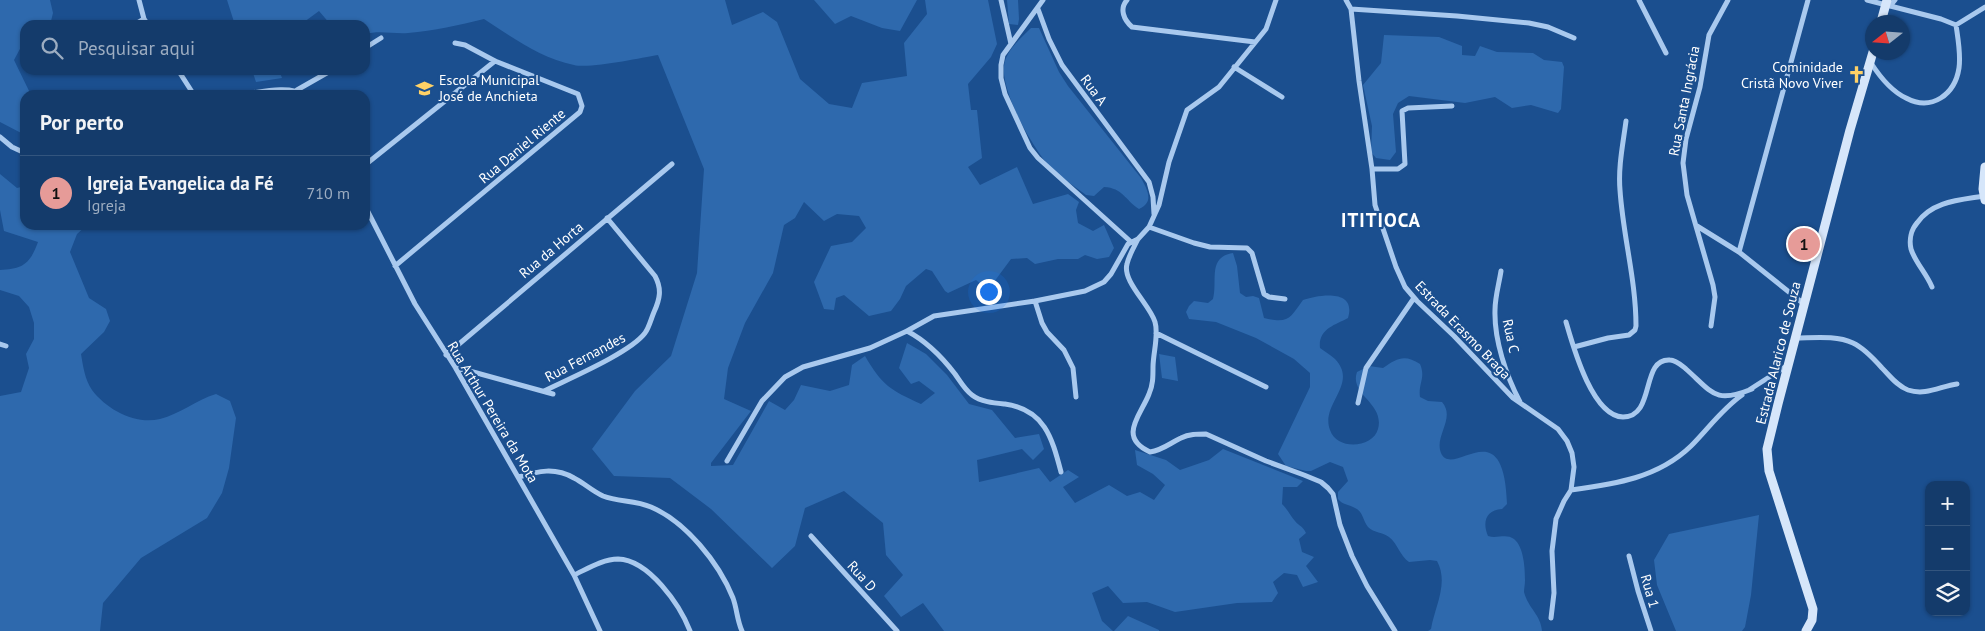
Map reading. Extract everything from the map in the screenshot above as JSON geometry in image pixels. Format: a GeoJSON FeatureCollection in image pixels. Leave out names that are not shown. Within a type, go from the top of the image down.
{"type":"FeatureCollection","features":[{"type":"Feature","properties":{"kind":"main road","name":"Estrada Alarico de Souza"},"geometry":{"type":"LineString","coordinates":[[1806,631],[1812,620],[1813,609],[1768,471],[1767,449],[1850,130],[1872,60]]}},
{"type":"Feature","properties":{"kind":"main road"},"geometry":{"type":"LineString","coordinates":[[1984,198],[1983,180],[1985,167]]}},
{"type":"Feature","properties":{"kind":"street"},"geometry":{"type":"LineString","coordinates":[[139,0],[144,19]]}},
{"type":"Feature","properties":{"kind":"street"},"geometry":{"type":"LineString","coordinates":[[1002,0],[1011,44]]}},
{"type":"Feature","properties":{"kind":"street"},"geometry":{"type":"LineString","coordinates":[[1043,0],[1003,55],[1001,78],[1005,94],[1030,148],[1038,158],[1130,241]]}},
{"type":"Feature","properties":{"kind":"street"},"geometry":{"type":"LineString","coordinates":[[1127,0],[1124,4],[1122,15],[1132,27],[1255,42]]}},
{"type":"Feature","properties":{"kind":"street"},"geometry":{"type":"LineString","coordinates":[[1276,0],[1269,25],[1219,87],[1187,110],[1169,162],[1159,205],[1149,227],[1138,239],[1126,268],[1132,283],[1154,319],[1156,334],[1152,387],[1134,425],[1134,436],[1136,442],[1150,452],[1163,449],[1182,437],[1206,434],[1258,458],[1321,482],[1333,494],[1340,525],[1352,556],[1367,586],[1395,631]]}},
{"type":"Feature","properties":{"kind":"street","name":"Estrada Erasmo Braga"},"geometry":{"type":"LineString","coordinates":[[1346,0],[1351,9],[1375,205],[1383,233],[1405,287],[1513,398],[1558,429],[1567,441],[1572,453],[1574,467],[1571,490],[1556,519],[1552,551],[1554,593],[1551,618]]}},
{"type":"Feature","properties":{"kind":"street"},"geometry":{"type":"LineString","coordinates":[[1639,0],[1666,53]]}},
{"type":"Feature","properties":{"kind":"street","name":"Rua Santa Ingrácia"},"geometry":{"type":"LineString","coordinates":[[1711,326],[1715,297],[1714,285],[1686,195],[1683,163],[1686,138],[1700,87],[1709,35],[1728,0]]}},
{"type":"Feature","properties":{"kind":"street"},"geometry":{"type":"LineString","coordinates":[[1739,252],[1808,0]]}},
{"type":"Feature","properties":{"kind":"street"},"geometry":{"type":"LineString","coordinates":[[1867,0],[1888,4],[1956,25]]}},
{"type":"Feature","properties":{"kind":"street"},"geometry":{"type":"LineString","coordinates":[[1888,4],[1895,0]]}},
{"type":"Feature","properties":{"kind":"street"},"geometry":{"type":"LineString","coordinates":[[1956,25],[1985,8]]}},
{"type":"Feature","properties":{"kind":"street","name":"Rua A"},"geometry":{"type":"LineString","coordinates":[[1038,9],[1049,39],[1062,65],[1152,188],[1154,216]]}},
{"type":"Feature","properties":{"kind":"street"},"geometry":{"type":"LineString","coordinates":[[1351,9],[1529,23],[1548,27],[1574,38]]}},
{"type":"Feature","properties":{"kind":"street"},"geometry":{"type":"LineString","coordinates":[[1871,63],[1879,76],[1898,94],[1906,98],[1916,102],[1942,98],[1947,95],[1952,87],[1959,69],[1960,59],[1956,25]]}},
{"type":"Feature","properties":{"kind":"street"},"geometry":{"type":"LineString","coordinates":[[370,45],[381,38]]}},
{"type":"Feature","properties":{"kind":"street","name":"Rua Daniel Riente"},"geometry":{"type":"LineString","coordinates":[[395,266],[580,112],[582,106],[578,94],[495,61],[465,45],[455,43]]}},
{"type":"Feature","properties":{"kind":"street"},"geometry":{"type":"LineString","coordinates":[[370,161],[495,61]]}},
{"type":"Feature","properties":{"kind":"street"},"geometry":{"type":"LineString","coordinates":[[1234,67],[1282,97]]}},
{"type":"Feature","properties":{"kind":"street"},"geometry":{"type":"LineString","coordinates":[[181,75],[191,90]]}},
{"type":"Feature","properties":{"kind":"street"},"geometry":{"type":"LineString","coordinates":[[280,90],[297,90],[323,75]]}},
{"type":"Feature","properties":{"kind":"street"},"geometry":{"type":"LineString","coordinates":[[1372,170],[1398,169],[1405,164],[1402,111],[1408,108],[1452,106]]}},
{"type":"Feature","properties":{"kind":"street"},"geometry":{"type":"LineString","coordinates":[[1574,347],[1608,338],[1629,335],[1636,326],[1634,288],[1622,217],[1620,188],[1626,121]]}},
{"type":"Feature","properties":{"kind":"street"},"geometry":{"type":"LineString","coordinates":[[0,137],[20,151]]}},
{"type":"Feature","properties":{"kind":"street","name":"Rua da Horta"},"geometry":{"type":"LineString","coordinates":[[446,355],[672,164]]}},
{"type":"Feature","properties":{"kind":"street"},"geometry":{"type":"LineString","coordinates":[[1932,287],[1911,248],[1910,239],[1913,228],[1920,218],[1936,206],[1950,202],[1984,198]]}},
{"type":"Feature","properties":{"kind":"street","name":"Rua Arthur Pereira da Mota"},"geometry":{"type":"LineString","coordinates":[[370,216],[415,304],[519,477],[574,575],[600,631]]}},
{"type":"Feature","properties":{"kind":"street","name":"Rua Fernandes"},"geometry":{"type":"LineString","coordinates":[[544,391],[624,351],[646,333],[656,307],[661,292],[660,284],[607,218]]}},
{"type":"Feature","properties":{"kind":"street"},"geometry":{"type":"LineString","coordinates":[[1697,226],[1739,252],[1804,304]]}},
{"type":"Feature","properties":{"kind":"street"},"geometry":{"type":"LineString","coordinates":[[1149,227],[1210,247],[1247,248],[1252,253],[1264,294],[1269,297],[1285,299]]}},
{"type":"Feature","properties":{"kind":"street"},"geometry":{"type":"LineString","coordinates":[[727,461],[762,401],[785,376],[812,363],[870,348],[934,316],[1035,301],[1085,291],[1104,282],[1130,241],[1138,239]]}},
{"type":"Feature","properties":{"kind":"street","name":"Rua C"},"geometry":{"type":"LineString","coordinates":[[1501,271],[1494,308],[1495,326],[1506,367],[1520,403]]}},
{"type":"Feature","properties":{"kind":"street"},"geometry":{"type":"LineString","coordinates":[[1358,402],[1366,368],[1414,298]]}},
{"type":"Feature","properties":{"kind":"street"},"geometry":{"type":"LineString","coordinates":[[1035,301],[1047,332],[1064,350],[1073,368],[1076,397]]}},
{"type":"Feature","properties":{"kind":"street"},"geometry":{"type":"LineString","coordinates":[[1566,322],[1587,382],[1597,399],[1618,416],[1624,417],[1638,411],[1642,406],[1652,371],[1657,365],[1666,360],[1675,361],[1713,393],[1725,397],[1734,396],[1752,389]]}},
{"type":"Feature","properties":{"kind":"street"},"geometry":{"type":"LineString","coordinates":[[907,331],[928,345],[973,397],[1019,408],[1045,425],[1052,440],[1061,472]]}},
{"type":"Feature","properties":{"kind":"street"},"geometry":{"type":"LineString","coordinates":[[1156,334],[1266,387]]}},
{"type":"Feature","properties":{"kind":"street"},"geometry":{"type":"LineString","coordinates":[[1795,338],[1830,338],[1853,343],[1864,350],[1898,385],[1908,390],[1930,391],[1957,384]]}},
{"type":"Feature","properties":{"kind":"street"},"geometry":{"type":"LineString","coordinates":[[0,344],[6,346]]}},
{"type":"Feature","properties":{"kind":"street"},"geometry":{"type":"LineString","coordinates":[[1571,490],[1614,485],[1656,471],[1690,447],[1728,405],[1788,364]]}},
{"type":"Feature","properties":{"kind":"street","name":"Rua Fernandes"},"geometry":{"type":"LineString","coordinates":[[454,367],[553,394]]}},
{"type":"Feature","properties":{"kind":"street"},"geometry":{"type":"LineString","coordinates":[[519,477],[538,471],[555,470],[573,477],[598,494],[608,498],[636,502],[664,513],[697,541],[712,560],[733,598],[742,631]]}},
{"type":"Feature","properties":{"kind":"street","name":"Rua D"},"geometry":{"type":"LineString","coordinates":[[811,536],[896,631]]}},
{"type":"Feature","properties":{"kind":"street","name":"Rua 1"},"geometry":{"type":"LineString","coordinates":[[1629,556],[1651,631]]}},
{"type":"Feature","properties":{"kind":"street"},"geometry":{"type":"LineString","coordinates":[[574,575],[608,560],[620,559],[629,562],[654,578],[671,595],[686,620],[690,631]]}},
{"type":"Feature","properties":{"kind":"shaded area"},"geometry":{"type":"Polygon","coordinates":[[[0,0],[50,0],[53,13],[51,20],[20,20],[20,49],[14,60],[29,90],[20,90],[20,132],[0,122],[0,0]]]}},
{"type":"Feature","properties":{"kind":"shaded area"},"geometry":{"type":"Polygon","coordinates":[[[227,0],[725,0],[732,25],[763,12],[777,22],[800,79],[829,104],[852,108],[862,83],[907,76],[904,43],[927,14],[925,0],[988,0],[997,44],[991,57],[968,84],[971,110],[977,110],[982,158],[968,167],[980,185],[1017,167],[1033,204],[1068,194],[1079,202],[1076,210],[1078,223],[1093,231],[1104,225],[1114,248],[1109,257],[1097,259],[1085,255],[1078,259],[1058,259],[1035,264],[1027,258],[1011,259],[988,290],[976,280],[948,293],[932,271],[926,269],[906,286],[900,299],[891,311],[869,316],[844,295],[836,298],[834,310],[824,309],[814,282],[831,246],[852,242],[866,228],[859,216],[837,214],[824,221],[804,202],[795,218],[784,225],[773,273],[745,323],[728,368],[724,399],[751,411],[711,463],[711,466],[733,465],[769,401],[785,410],[794,400],[801,385],[830,391],[849,385],[852,365],[865,356],[888,386],[921,404],[935,393],[919,381],[911,384],[899,368],[907,343],[926,354],[947,375],[969,404],[992,410],[1015,438],[1039,434],[1044,449],[1033,460],[1022,449],[977,460],[979,482],[1039,468],[1050,482],[1068,470],[1079,477],[1063,487],[1075,503],[1109,485],[1127,496],[1140,492],[1154,500],[1165,485],[1153,474],[1137,465],[1135,450],[1166,460],[1180,470],[1209,460],[1223,449],[1303,481],[1297,487],[1283,487],[1282,504],[1306,533],[1299,539],[1302,552],[1314,557],[1306,566],[1318,582],[1303,587],[1297,575],[1284,573],[1273,582],[1278,593],[1272,602],[1237,603],[1175,612],[1147,602],[1123,603],[1108,586],[1092,593],[1102,621],[1113,631],[944,631],[923,603],[901,617],[884,596],[903,575],[886,555],[883,523],[844,491],[805,508],[795,546],[772,568],[711,509],[670,478],[614,476],[592,449],[635,391],[671,356],[697,273],[704,169],[658,55],[591,66],[574,65],[538,52],[484,19],[456,26],[402,33],[370,33],[370,20],[327,20],[319,11],[307,20],[233,20],[227,0]]]}},
{"type":"Feature","properties":{"kind":"shaded area"},"geometry":{"type":"Polygon","coordinates":[[[814,0],[917,0],[900,31],[882,28],[851,16],[835,24],[814,0]]]}},
{"type":"Feature","properties":{"kind":"shaded area"},"geometry":{"type":"Polygon","coordinates":[[[1007,0],[1018,0],[1018,25],[1009,24],[1007,0]]]}},
{"type":"Feature","properties":{"kind":"shaded area"},"geometry":{"type":"Polygon","coordinates":[[[1031,28],[1039,28],[1059,72],[1068,86],[1141,178],[1148,195],[1147,203],[1144,206],[1139,209],[1120,192],[1110,188],[1104,187],[1094,196],[1086,195],[1050,167],[1026,132],[1011,101],[1004,72],[1005,61],[1009,52],[1031,28]]]}},
{"type":"Feature","properties":{"kind":"shaded area"},"geometry":{"type":"Polygon","coordinates":[[[1384,35],[1439,37],[1462,46],[1462,55],[1475,56],[1480,46],[1497,52],[1533,53],[1544,60],[1562,62],[1564,67],[1561,109],[1558,113],[1531,105],[1512,108],[1495,97],[1465,103],[1409,96],[1398,103],[1393,114],[1396,152],[1390,160],[1376,158],[1371,152],[1372,126],[1363,85],[1381,63],[1384,35]]]}},
{"type":"Feature","properties":{"kind":"shaded area"},"geometry":{"type":"Polygon","coordinates":[[[254,75],[281,75],[282,78],[256,82],[254,75]]]}},
{"type":"Feature","properties":{"kind":"shaded area"},"geometry":{"type":"Polygon","coordinates":[[[0,174],[17,188],[20,187],[20,230],[81,230],[77,234],[70,252],[89,298],[106,309],[110,321],[104,332],[81,354],[88,382],[98,397],[114,410],[132,418],[151,420],[167,417],[216,394],[230,401],[236,418],[229,468],[222,493],[207,518],[141,558],[103,603],[100,631],[0,631],[0,396],[21,392],[29,368],[26,354],[34,339],[34,323],[29,307],[19,296],[0,290],[0,270],[20,267],[25,264],[32,256],[38,242],[4,231],[0,210],[0,174]]]}},
{"type":"Feature","properties":{"kind":"shaded area"},"geometry":{"type":"Polygon","coordinates":[[[1233,253],[1237,266],[1240,293],[1246,297],[1253,296],[1259,298],[1264,318],[1284,320],[1292,315],[1303,300],[1318,296],[1334,296],[1342,298],[1347,302],[1349,308],[1348,318],[1328,328],[1320,342],[1320,348],[1335,359],[1341,368],[1343,377],[1328,421],[1334,437],[1340,441],[1347,444],[1362,443],[1375,435],[1378,429],[1379,420],[1377,412],[1358,387],[1356,380],[1357,372],[1369,366],[1383,368],[1401,358],[1410,359],[1420,364],[1422,377],[1420,397],[1428,401],[1442,402],[1446,408],[1446,421],[1440,440],[1441,453],[1447,459],[1456,459],[1477,452],[1488,452],[1497,459],[1504,475],[1507,504],[1502,509],[1489,514],[1485,526],[1486,531],[1488,536],[1511,537],[1520,547],[1525,570],[1524,592],[1528,603],[1539,620],[1542,631],[1428,631],[1431,629],[1440,595],[1442,578],[1437,561],[1409,562],[1403,557],[1389,537],[1370,529],[1366,525],[1358,509],[1338,499],[1338,492],[1348,481],[1343,467],[1330,462],[1311,471],[1286,466],[1278,454],[1310,387],[1310,373],[1294,359],[1256,338],[1216,322],[1189,319],[1186,312],[1194,301],[1208,303],[1213,299],[1217,265],[1225,255],[1233,253]]]}},
{"type":"Feature","properties":{"kind":"shaded area"},"geometry":{"type":"Polygon","coordinates":[[[1159,354],[1175,357],[1178,381],[1162,378],[1159,354]]]}},
{"type":"Feature","properties":{"kind":"shaded area"},"geometry":{"type":"Polygon","coordinates":[[[1759,515],[1751,595],[1745,627],[1742,631],[1676,631],[1657,585],[1654,560],[1669,534],[1759,515]]]}},
{"type":"Feature","properties":{"kind":"shaded area"},"geometry":{"type":"Polygon","coordinates":[[[1128,616],[1159,630],[1159,631],[1114,631],[1128,616]]]}},
{"type":"Feature","properties":{"kind":"place","name":"Cominidade Cristã Novo Viver"},"geometry":{"type":"Point","coordinates":[1857,75]}},
{"type":"Feature","properties":{"kind":"place","name":"Escola Municipal José de Anchieta"},"geometry":{"type":"Point","coordinates":[425,88]}},
{"type":"Feature","properties":{"kind":"place","name":"Igreja Evangelica da Fé"},"geometry":{"type":"Point","coordinates":[1804,244]}},
{"type":"Feature","properties":{"kind":"district","name":"ITITIOCA"},"geometry":{"type":"Point","coordinates":[1381,220]}}]}
